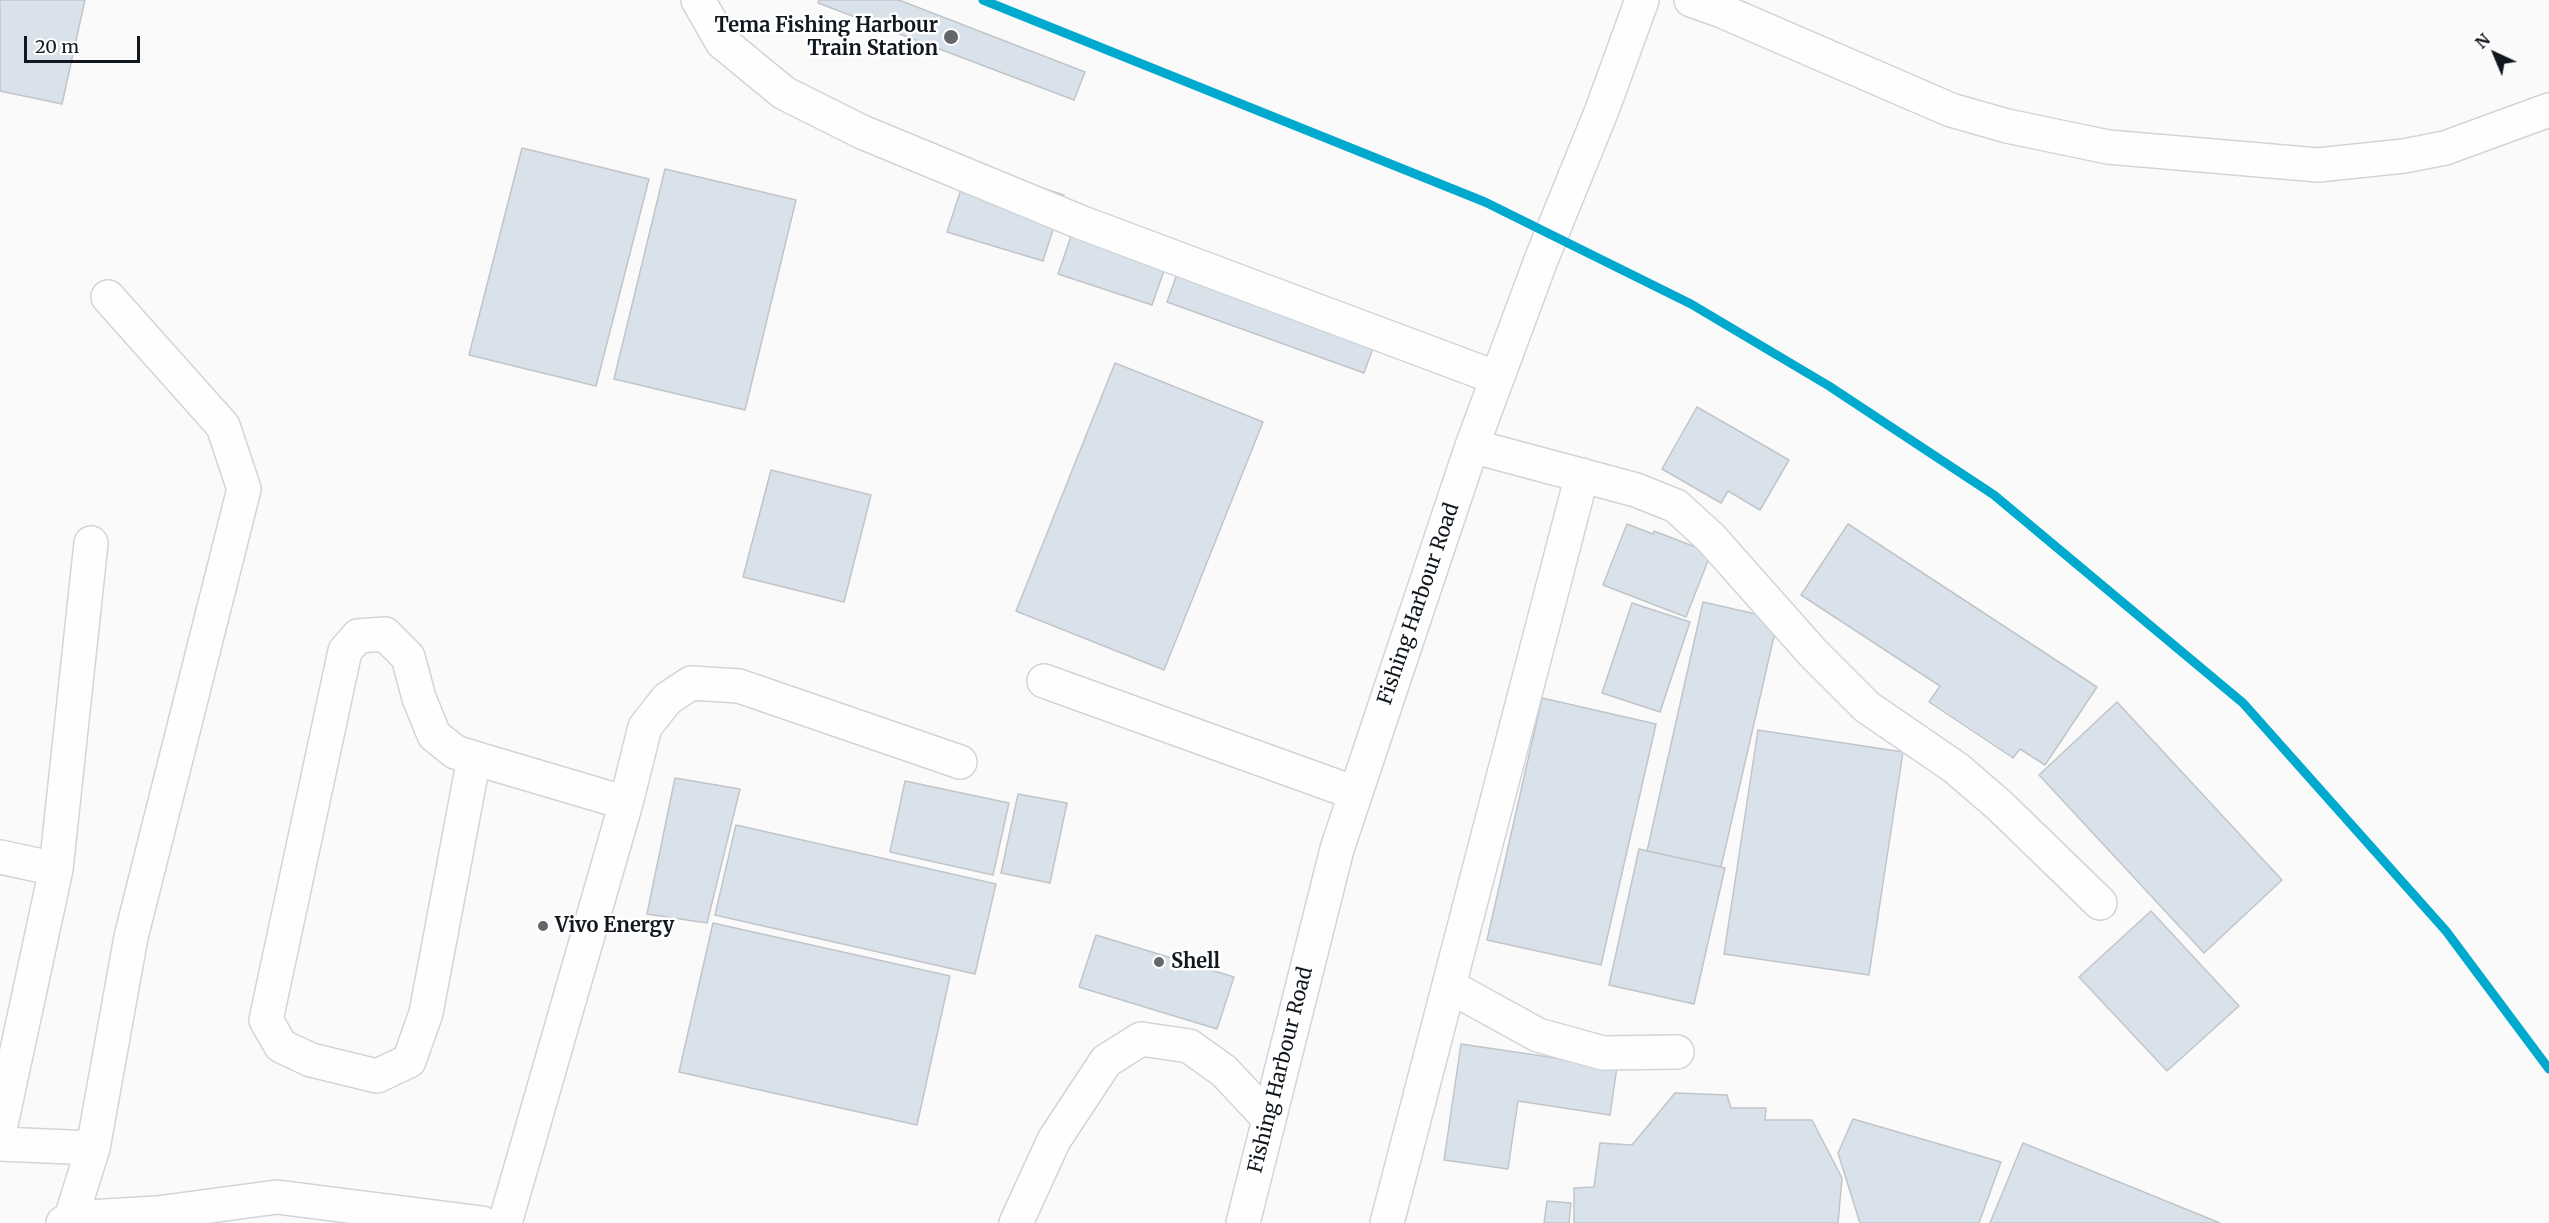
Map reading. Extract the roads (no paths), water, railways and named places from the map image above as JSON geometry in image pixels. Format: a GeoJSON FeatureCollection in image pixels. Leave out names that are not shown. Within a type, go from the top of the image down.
{"type":"FeatureCollection","features":[{"type":"Feature","properties":{"kind":"street"},"geometry":{"type":"LineString","coordinates":[[698,0],[722,42],[784,93],[862,132],[1080,222],[1497,378]]}},
{"type":"Feature","properties":{"kind":"street","name":"Fishing Harbour Road"},"geometry":{"type":"LineString","coordinates":[[1243,1223],[1337,849],[1355,793],[1472,446],[1541,260],[1602,110],[1642,0]]}},
{"type":"Feature","properties":{"kind":"street"},"geometry":{"type":"LineString","coordinates":[[1691,0],[1722,11],[1952,110],[2007,126],[2108,147],[2318,165],[2404,156],[2445,148],[2549,110]]}},
{"type":"Feature","properties":{"kind":"street"},"geometry":{"type":"LineString","coordinates":[[108,297],[224,426],[244,489],[130,937],[93,1148],[67,1221],[157,1213],[277,1197],[482,1223]]}},
{"type":"Feature","properties":{"kind":"street"},"geometry":{"type":"LineString","coordinates":[[1472,446],[1636,490],[1676,506],[1712,538],[1813,653],[1867,707],[1956,768],[1999,805],[2100,903]]}},
{"type":"Feature","properties":{"kind":"street"},"geometry":{"type":"LineString","coordinates":[[1387,1223],[1582,475]]}},
{"type":"Feature","properties":{"kind":"street"},"geometry":{"type":"LineString","coordinates":[[0,1129],[6,1074],[56,869],[91,543]]}},
{"type":"Feature","properties":{"kind":"street"},"geometry":{"type":"LineString","coordinates":[[474,758],[426,1013],[409,1061],[377,1076],[311,1060],[281,1046],[266,1020],[345,651],[358,636],[385,634],[408,657],[419,698],[434,735],[455,752],[626,803]]}},
{"type":"Feature","properties":{"kind":"street"},"geometry":{"type":"LineString","coordinates":[[1044,681],[1355,793]]}},
{"type":"Feature","properties":{"kind":"street"},"geometry":{"type":"LineString","coordinates":[[505,1223],[626,803],[645,727],[666,699],[691,683],[739,686],[960,762]]}},
{"type":"Feature","properties":{"kind":"street"},"geometry":{"type":"LineString","coordinates":[[0,857],[56,869]]}},
{"type":"Feature","properties":{"kind":"street"},"geometry":{"type":"LineString","coordinates":[[1449,986],[1538,1035],[1603,1053],[1677,1052]]}},
{"type":"Feature","properties":{"kind":"street"},"geometry":{"type":"LineString","coordinates":[[1016,1223],[1054,1140],[1106,1061],[1141,1039],[1189,1046],[1224,1071],[1268,1118]]}},
{"type":"Feature","properties":{"kind":"street"},"geometry":{"type":"LineString","coordinates":[[0,1144],[93,1148]]}},
{"type":"Feature","properties":{"kind":"place","name":"Tema Fishing Harbour Train Station"},"geometry":{"type":"Point","coordinates":[951,37]}},
{"type":"Feature","properties":{"kind":"place","name":"Vivo Energy"},"geometry":{"type":"Point","coordinates":[543,926]}},
{"type":"Feature","properties":{"kind":"place","name":"Shell"},"geometry":{"type":"Point","coordinates":[1159,962]}}]}
